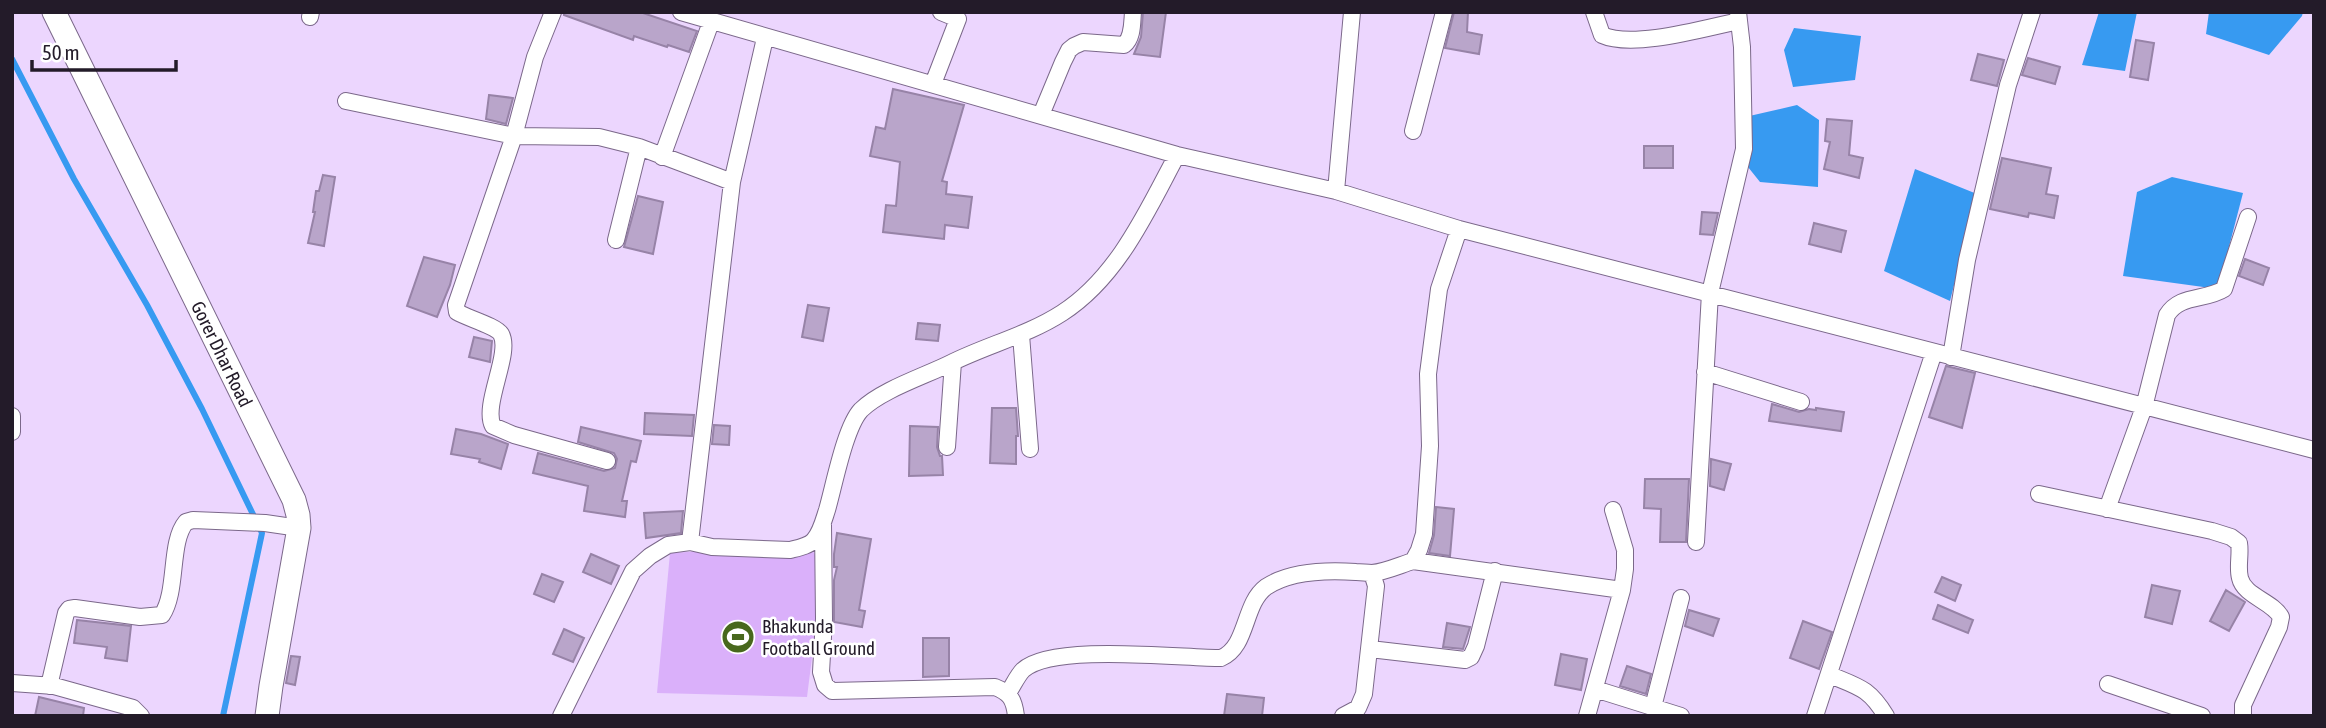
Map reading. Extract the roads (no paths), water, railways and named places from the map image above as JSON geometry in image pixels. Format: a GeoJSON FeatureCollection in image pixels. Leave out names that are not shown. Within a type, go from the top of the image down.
{"type":"FeatureCollection","features":[{"type":"Feature","properties":{"kind":"street","name":"Gorer Dhar Road"},"geometry":{"type":"LineString","coordinates":[[54,12],[294,500],[299,528],[267,716]]}},
{"type":"Feature","properties":{"kind":"street"},"geometry":{"type":"LineString","coordinates":[[553,12],[535,57],[514,136],[456,305],[457,312],[494,328],[501,335],[503,344],[498,380],[489,413],[493,426],[514,435],[607,461]]}},
{"type":"Feature","properties":{"kind":"street"},"geometry":{"type":"LineString","coordinates":[[681,12],[1177,155],[1336,191],[1459,229],[2314,450]]}},
{"type":"Feature","properties":{"kind":"street"},"geometry":{"type":"LineString","coordinates":[[933,84],[960,16],[941,12]]}},
{"type":"Feature","properties":{"kind":"street"},"geometry":{"type":"LineString","coordinates":[[1041,115],[1069,50],[1083,42],[1124,45],[1130,35],[1133,12]]}},
{"type":"Feature","properties":{"kind":"street"},"geometry":{"type":"LineString","coordinates":[[1336,191],[1352,12]]}},
{"type":"Feature","properties":{"kind":"street"},"geometry":{"type":"LineString","coordinates":[[1413,131],[1444,12]]}},
{"type":"Feature","properties":{"kind":"street"},"geometry":{"type":"LineString","coordinates":[[1594,12],[1602,35],[1621,40],[1658,37],[1738,17],[1742,47],[1744,149],[1710,293],[1696,542]]}},
{"type":"Feature","properties":{"kind":"street"},"geometry":{"type":"LineString","coordinates":[[1951,357],[1967,260],[2008,85],[2032,12]]}},
{"type":"Feature","properties":{"kind":"street"},"geometry":{"type":"LineString","coordinates":[[662,157],[711,22]]}},
{"type":"Feature","properties":{"kind":"street"},"geometry":{"type":"LineString","coordinates":[[690,542],[732,183],[765,38]]}},
{"type":"Feature","properties":{"kind":"street"},"geometry":{"type":"LineString","coordinates":[[346,101],[514,136],[599,137],[639,147],[732,183]]}},
{"type":"Feature","properties":{"kind":"street"},"geometry":{"type":"LineString","coordinates":[[616,240],[639,147]]}},
{"type":"Feature","properties":{"kind":"street"},"geometry":{"type":"LineString","coordinates":[[561,716],[633,570],[668,545],[690,542],[712,547],[790,550],[803,547],[814,540],[823,524],[848,432],[860,411],[901,386],[963,356],[1021,335],[1061,314],[1089,293],[1102,280],[1131,236],[1177,155]]}},
{"type":"Feature","properties":{"kind":"street"},"geometry":{"type":"LineString","coordinates":[[2107,509],[2144,407],[2167,315],[2172,307],[2186,299],[2216,294],[2224,289],[2248,217]]}},
{"type":"Feature","properties":{"kind":"street"},"geometry":{"type":"LineString","coordinates":[[1413,561],[1424,534],[1430,446],[1428,374],[1439,289],[1459,229]]}},
{"type":"Feature","properties":{"kind":"street"},"geometry":{"type":"LineString","coordinates":[[1021,335],[1030,449]]}},
{"type":"Feature","properties":{"kind":"street"},"geometry":{"type":"LineString","coordinates":[[1815,716],[1934,352]]}},
{"type":"Feature","properties":{"kind":"street"},"geometry":{"type":"LineString","coordinates":[[947,447],[953,362]]}},
{"type":"Feature","properties":{"kind":"street"},"geometry":{"type":"LineString","coordinates":[[1705,372],[1801,402]]}},
{"type":"Feature","properties":{"kind":"street"},"geometry":{"type":"LineString","coordinates":[[12,416],[12,432]]}},
{"type":"Feature","properties":{"kind":"street"},"geometry":{"type":"LineString","coordinates":[[2039,494],[2212,531],[2231,537],[2239,543],[2240,580],[2249,591],[2277,610],[2281,617],[2279,627],[2243,705],[2243,716]]}},
{"type":"Feature","properties":{"kind":"street"},"geometry":{"type":"LineString","coordinates":[[1587,716],[1622,590],[1626,550],[1613,510]]}},
{"type":"Feature","properties":{"kind":"street"},"geometry":{"type":"LineString","coordinates":[[48,686],[69,609],[140,617],[162,615],[168,602],[183,525],[193,520],[265,523],[299,528]]}},
{"type":"Feature","properties":{"kind":"street"},"geometry":{"type":"LineString","coordinates":[[823,524],[824,619],[821,672],[825,685],[832,691],[995,687],[1008,692],[1014,702],[1016,716]]}},
{"type":"Feature","properties":{"kind":"street"},"geometry":{"type":"LineString","coordinates":[[1008,692],[1023,670],[1034,663],[1054,658],[1106,653],[1221,658],[1229,654],[1236,645],[1251,606],[1263,589],[1277,581],[1318,572],[1372,573],[1413,561],[1622,590]]}},
{"type":"Feature","properties":{"kind":"street"},"geometry":{"type":"LineString","coordinates":[[1370,649],[1465,660],[1471,657],[1494,571]]}},
{"type":"Feature","properties":{"kind":"street"},"geometry":{"type":"LineString","coordinates":[[1343,716],[1358,708],[1364,694],[1376,586],[1372,573]]}},
{"type":"Feature","properties":{"kind":"street"},"geometry":{"type":"LineString","coordinates":[[1653,707],[1681,598]]}},
{"type":"Feature","properties":{"kind":"street"},"geometry":{"type":"LineString","coordinates":[[1830,675],[1863,688],[1875,698],[1886,716]]}},
{"type":"Feature","properties":{"kind":"street"},"geometry":{"type":"LineString","coordinates":[[12,683],[48,686],[133,708],[141,716]]}},
{"type":"Feature","properties":{"kind":"street"},"geometry":{"type":"LineString","coordinates":[[2108,684],[2202,716]]}},
{"type":"Feature","properties":{"kind":"street"},"geometry":{"type":"LineString","coordinates":[[1595,689],[1681,716]]}},
{"type":"Feature","properties":{"kind":"water"},"geometry":{"type":"Polygon","coordinates":[[[2099,12],[2137,12],[2125,71],[2082,65],[2099,12]]]}},
{"type":"Feature","properties":{"kind":"water"},"geometry":{"type":"Polygon","coordinates":[[[2209,12],[2303,12],[2269,55],[2206,34],[2209,12]]]}},
{"type":"Feature","properties":{"kind":"water"},"geometry":{"type":"Polygon","coordinates":[[[1794,28],[1861,36],[1855,80],[1793,87],[1784,50],[1794,28]]]}},
{"type":"Feature","properties":{"kind":"water"},"geometry":{"type":"Polygon","coordinates":[[[1797,105],[1819,120],[1818,187],[1760,182],[1740,157],[1745,117],[1797,105]]]}},
{"type":"Feature","properties":{"kind":"water"},"geometry":{"type":"Polygon","coordinates":[[[1915,169],[1977,194],[1950,301],[1884,271],[1915,169]]]}},
{"type":"Feature","properties":{"kind":"water"},"geometry":{"type":"Polygon","coordinates":[[[2172,177],[2243,193],[2218,289],[2123,276],[2137,192],[2172,177]]]}},
{"type":"Feature","properties":{"kind":"waterway"},"geometry":{"type":"LineString","coordinates":[[12,59],[74,179],[147,305],[202,409],[262,533],[223,716]]}},
{"type":"Feature","properties":{"kind":"place","name":"Bhakunda Football Ground"},"geometry":{"type":"Point","coordinates":[738,637]}}]}
